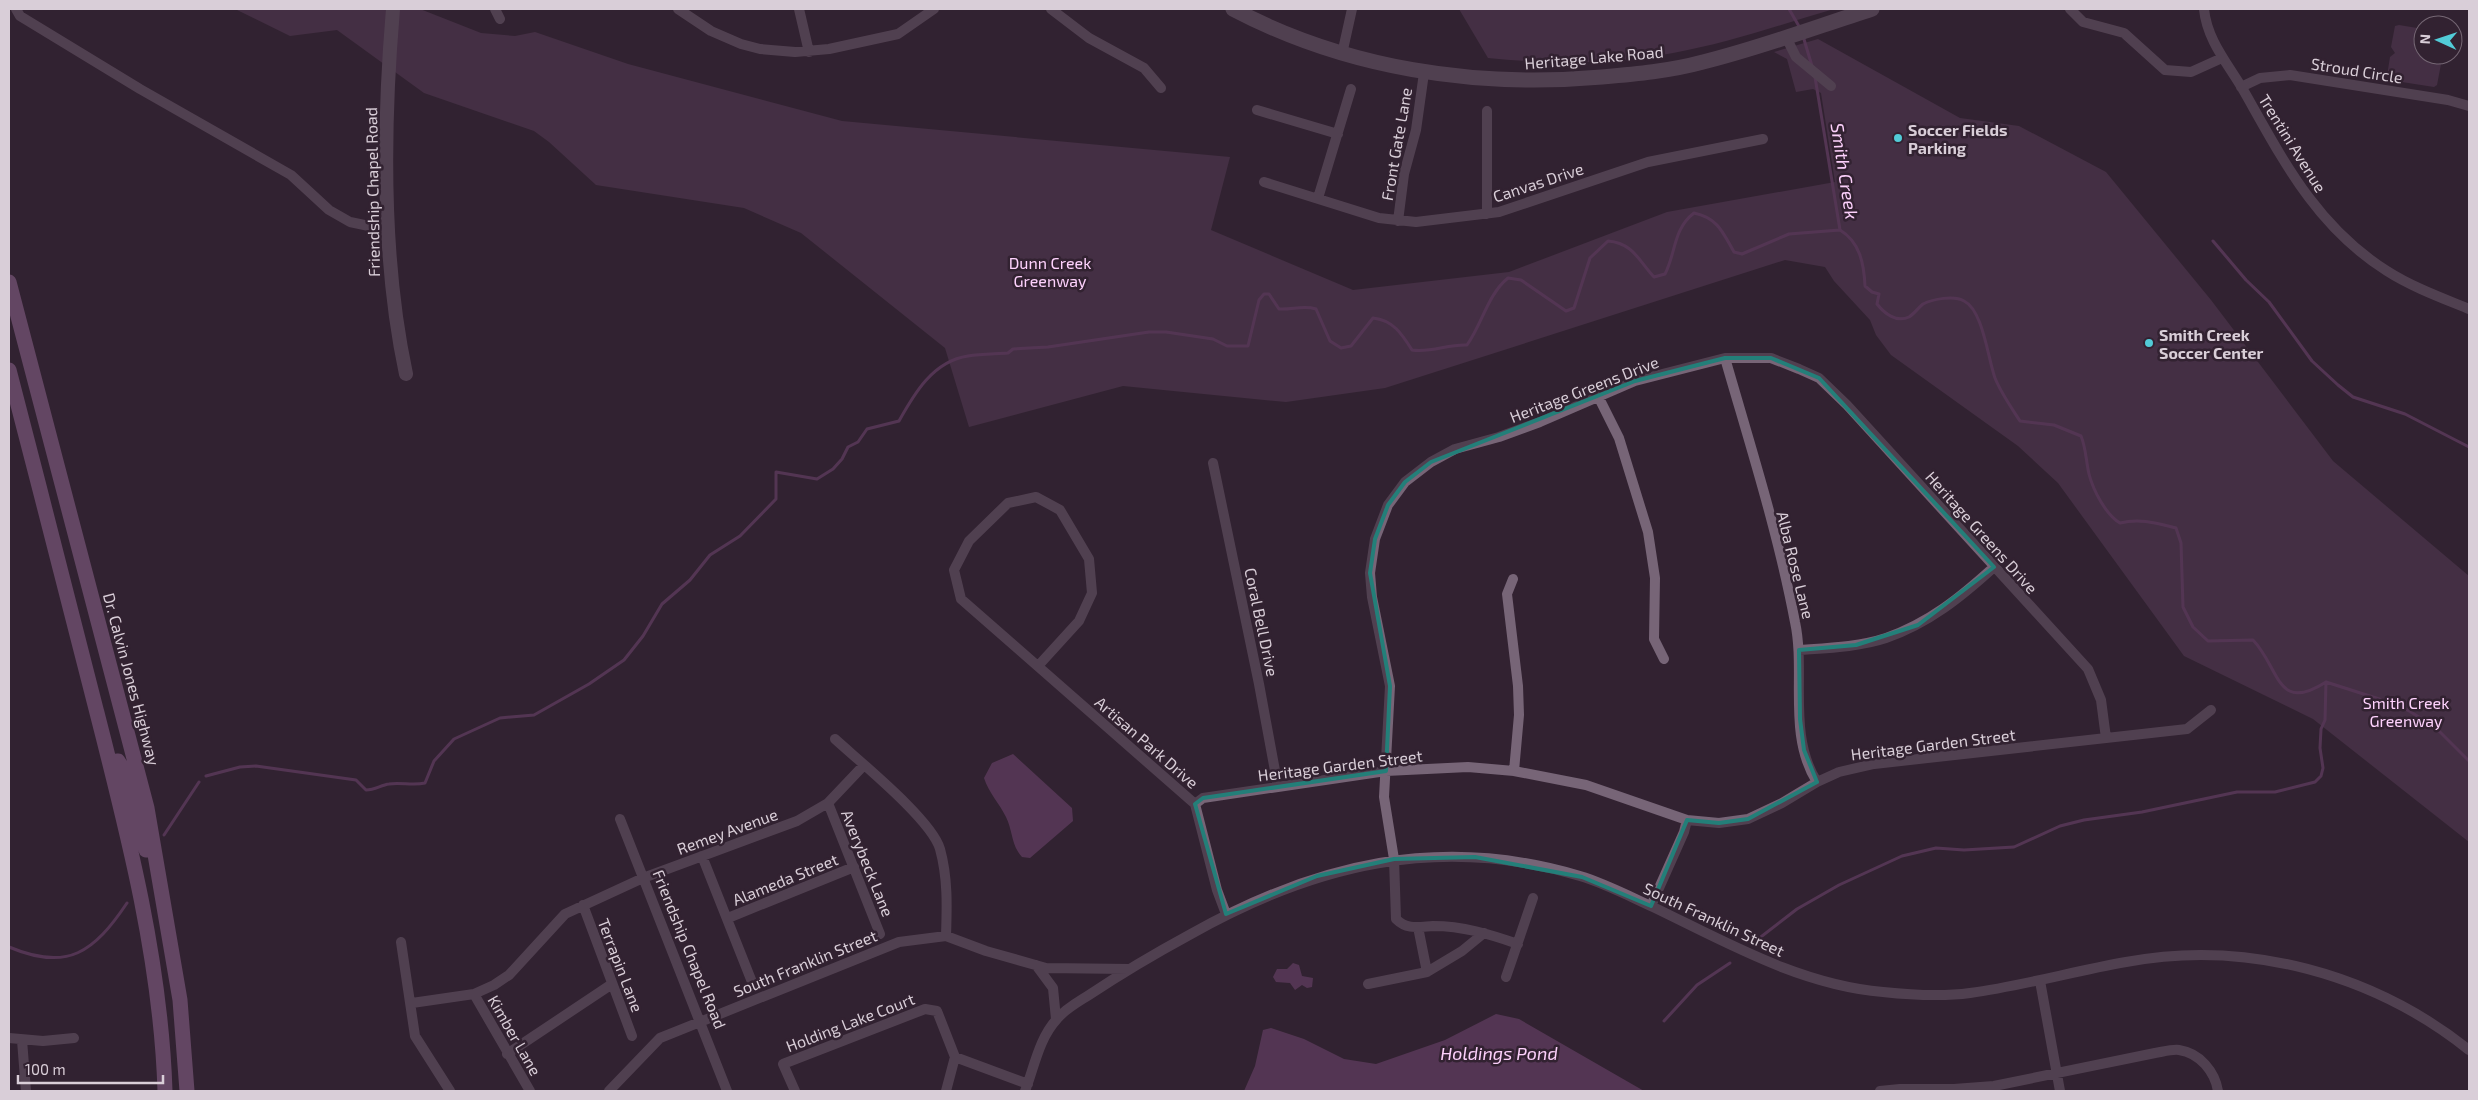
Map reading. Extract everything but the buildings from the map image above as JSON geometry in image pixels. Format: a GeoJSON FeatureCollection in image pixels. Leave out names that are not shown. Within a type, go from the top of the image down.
{"type":"FeatureCollection","features":[{"type":"Feature","properties":{"kind":"highway","name":"Dr. Calvin Jones Highway"},"geometry":{"type":"LineString","coordinates":[[9,282],[147,808],[180,1000],[187,1091]]}},
{"type":"Feature","properties":{"kind":"highway"},"geometry":{"type":"LineString","coordinates":[[9,370],[122,808],[149,947],[164,1068],[165,1091]]}},
{"type":"Feature","properties":{"kind":"highway"},"geometry":{"type":"LineString","coordinates":[[110,762],[118,761],[125,772],[151,869],[162,891]]}},
{"type":"Feature","properties":{"kind":"highway"},"geometry":{"type":"LineString","coordinates":[[164,1068],[172,1091]]}},
{"type":"Feature","properties":{"kind":"main road","name":"Heritage Lake Road"},"geometry":{"type":"LineString","coordinates":[[1233,9],[1320,47],[1342,54],[1424,73],[1524,81],[1639,73],[1702,62],[1872,9]]}},
{"type":"Feature","properties":{"kind":"street"},"geometry":{"type":"LineString","coordinates":[[16,9],[20,16],[140,89],[291,175],[329,210],[350,222],[388,230]]}},
{"type":"Feature","properties":{"kind":"street","name":"Friendship Chapel Road"},"geometry":{"type":"LineString","coordinates":[[393,9],[387,110],[388,230],[391,283],[406,374]]}},
{"type":"Feature","properties":{"kind":"street"},"geometry":{"type":"LineString","coordinates":[[495,9],[500,19]]}},
{"type":"Feature","properties":{"kind":"street"},"geometry":{"type":"LineString","coordinates":[[678,9],[711,31],[741,44],[780,52],[809,52],[898,34],[934,9]]}},
{"type":"Feature","properties":{"kind":"street"},"geometry":{"type":"LineString","coordinates":[[799,9],[809,52]]}},
{"type":"Feature","properties":{"kind":"street"},"geometry":{"type":"LineString","coordinates":[[1051,9],[1089,38],[1144,68],[1161,88]]}},
{"type":"Feature","properties":{"kind":"street"},"geometry":{"type":"LineString","coordinates":[[1342,54],[1352,9]]}},
{"type":"Feature","properties":{"kind":"street"},"geometry":{"type":"LineString","coordinates":[[2070,9],[2083,22],[2124,33],[2165,70],[2191,72],[2222,58]]}},
{"type":"Feature","properties":{"kind":"street","name":"Trentini Avenue"},"geometry":{"type":"LineString","coordinates":[[2204,9],[2206,24],[2222,58],[2241,87],[2294,180],[2324,218],[2350,242],[2387,271],[2422,289],[2469,309]]}},
{"type":"Feature","properties":{"kind":"street"},"geometry":{"type":"LineString","coordinates":[[1786,37],[1796,57],[1831,86]]}},
{"type":"Feature","properties":{"kind":"street","name":"Front Gate Lane"},"geometry":{"type":"LineString","coordinates":[[1398,221],[1404,174],[1416,130],[1424,73]]}},
{"type":"Feature","properties":{"kind":"street","name":"Stroud Circle"},"geometry":{"type":"LineString","coordinates":[[2241,87],[2260,78],[2290,75],[2448,100],[2469,106]]}},
{"type":"Feature","properties":{"kind":"street"},"geometry":{"type":"LineString","coordinates":[[1318,198],[1351,89]]}},
{"type":"Feature","properties":{"kind":"street"},"geometry":{"type":"LineString","coordinates":[[1257,110],[1338,134]]}},
{"type":"Feature","properties":{"kind":"street"},"geometry":{"type":"LineString","coordinates":[[1487,111],[1487,214]]}},
{"type":"Feature","properties":{"kind":"street","name":"Canvas Drive"},"geometry":{"type":"LineString","coordinates":[[1264,182],[1379,218],[1416,222],[1487,214],[1513,209],[1648,162],[1763,139]]}},
{"type":"Feature","properties":{"kind":"street","name":"Heritage Greens Drive"},"geometry":{"type":"LineString","coordinates":[[1418,927],[1403,925],[1396,918],[1394,859],[1384,797],[1390,686],[1372,597],[1370,573],[1375,539],[1388,505],[1405,482],[1455,449],[1499,437],[1540,422],[1635,381],[1724,358],[1771,358],[1819,378],[1847,405],[2088,669],[2101,700],[2106,738]]}},
{"type":"Feature","properties":{"kind":"street","name":"Alba Rose Lane"},"geometry":{"type":"LineString","coordinates":[[1724,358],[1774,534],[1796,623],[1799,650],[1800,719],[1804,750],[1817,782]]}},
{"type":"Feature","properties":{"kind":"street"},"geometry":{"type":"LineString","coordinates":[[1598,396],[1619,438],[1648,532],[1655,578],[1654,639],[1664,659]]}},
{"type":"Feature","properties":{"kind":"street","name":"Coral Bell Drive"},"geometry":{"type":"LineString","coordinates":[[1213,463],[1261,693],[1278,787]]}},
{"type":"Feature","properties":{"kind":"street","name":"Artisan Park Drive"},"geometry":{"type":"LineString","coordinates":[[1038,666],[1079,621],[1092,593],[1088,559],[1060,510],[1036,498],[1008,503],[969,541],[954,570],[961,598],[1038,666],[1195,804],[1217,890],[1226,914]]}},
{"type":"Feature","properties":{"kind":"street"},"geometry":{"type":"LineString","coordinates":[[1799,650],[1875,641],[1918,625],[1959,598],[1994,567]]}},
{"type":"Feature","properties":{"kind":"street"},"geometry":{"type":"LineString","coordinates":[[1514,579],[1507,594],[1518,686],[1519,715],[1514,771]]}},
{"type":"Feature","properties":{"kind":"street","name":"Heritage Garden Street"},"geometry":{"type":"LineString","coordinates":[[1195,804],[1203,798],[1386,771],[1468,767],[1514,771],[1586,785],[1687,820],[1719,823],[1748,819],[1839,772],[1874,764],[2187,729],[2211,710]]}},
{"type":"Feature","properties":{"kind":"street"},"geometry":{"type":"LineString","coordinates":[[835,739],[920,818],[940,847],[947,889],[946,936]]}},
{"type":"Feature","properties":{"kind":"street","name":"Remey Avenue"},"geometry":{"type":"LineString","coordinates":[[412,1004],[474,994],[510,975],[565,914],[643,878],[797,820],[828,803],[864,765]]}},
{"type":"Feature","properties":{"kind":"street","name":"Averybeck Lane"},"geometry":{"type":"LineString","coordinates":[[828,803],[880,934]]}},
{"type":"Feature","properties":{"kind":"street","name":"Friendship Chapel Road"},"geometry":{"type":"LineString","coordinates":[[620,819],[727,1091]]}},
{"type":"Feature","properties":{"kind":"street"},"geometry":{"type":"LineString","coordinates":[[1651,906],[1687,820]]}},
{"type":"Feature","properties":{"kind":"street"},"geometry":{"type":"LineString","coordinates":[[702,856],[752,982]]}},
{"type":"Feature","properties":{"kind":"street","name":"South Franklin Street"},"geometry":{"type":"LineString","coordinates":[[1026,1088],[1044,1039],[1056,1019],[1129,969],[1226,914],[1317,876],[1394,859],[1475,857],[1522,863],[1582,876],[1651,906],[1741,951],[1792,970],[1848,987],[1912,995],[1966,993],[2129,961],[2168,957],[2214,955],[2279,961],[2313,969],[2369,989],[2426,1019],[2469,1050]]}},
{"type":"Feature","properties":{"kind":"street","name":"Alameda Street"},"geometry":{"type":"LineString","coordinates":[[728,918],[854,867]]}},
{"type":"Feature","properties":{"kind":"street"},"geometry":{"type":"LineString","coordinates":[[1506,977],[1533,898]]}},
{"type":"Feature","properties":{"kind":"street","name":"Terrapin Lane"},"geometry":{"type":"LineString","coordinates":[[583,906],[632,1036]]}},
{"type":"Feature","properties":{"kind":"street"},"geometry":{"type":"LineString","coordinates":[[1427,972],[1418,927],[1457,926],[1518,944]]}},
{"type":"Feature","properties":{"kind":"street"},"geometry":{"type":"LineString","coordinates":[[1368,984],[1427,972],[1462,951],[1484,933]]}},
{"type":"Feature","properties":{"kind":"street","name":"South Franklin Street"},"geometry":{"type":"LineString","coordinates":[[609,1091],[660,1038],[899,942],[946,936],[986,951],[1046,968],[1129,969]]}},
{"type":"Feature","properties":{"kind":"street"},"geometry":{"type":"LineString","coordinates":[[401,942],[412,1004],[415,1036],[450,1091]]}},
{"type":"Feature","properties":{"kind":"street"},"geometry":{"type":"LineString","coordinates":[[1036,965],[1053,988],[1056,1019]]}},
{"type":"Feature","properties":{"kind":"street"},"geometry":{"type":"LineString","coordinates":[[2040,980],[2060,1091]]}},
{"type":"Feature","properties":{"kind":"street"},"geometry":{"type":"LineString","coordinates":[[508,1054],[612,984]]}},
{"type":"Feature","properties":{"kind":"street","name":"Kimber Lane"},"geometry":{"type":"LineString","coordinates":[[474,994],[530,1091]]}},
{"type":"Feature","properties":{"kind":"street","name":"Holding Lake Court"},"geometry":{"type":"LineString","coordinates":[[794,1091],[784,1064],[925,1009],[937,1011],[955,1057]]}},
{"type":"Feature","properties":{"kind":"street"},"geometry":{"type":"LineString","coordinates":[[9,1038],[43,1041],[74,1038]]}},
{"type":"Feature","properties":{"kind":"street"},"geometry":{"type":"LineString","coordinates":[[22,1040],[26,1091]]}},
{"type":"Feature","properties":{"kind":"street"},"geometry":{"type":"LineString","coordinates":[[1880,1091],[1900,1088],[1954,1089],[1994,1086],[2155,1053],[2179,1050],[2194,1055],[2206,1065],[2217,1081],[2218,1091]]}},
{"type":"Feature","properties":{"kind":"street"},"geometry":{"type":"LineString","coordinates":[[946,1091],[955,1057],[1026,1088]]}},
{"type":"Feature","properties":{"kind":"highlighted area"},"geometry":{"type":"Polygon","coordinates":[[[1725,358],[1771,358],[1819,378],[1994,567],[1918,625],[1856,645],[1799,650],[1800,719],[1804,750],[1817,782],[1748,819],[1719,823],[1687,820],[1651,906],[1582,877],[1475,857],[1394,859],[1317,876],[1226,914],[1195,804],[1203,798],[1386,771],[1390,686],[1370,573],[1375,539],[1388,505],[1405,482],[1431,462],[1635,381],[1725,358]]]}},
{"type":"Feature","properties":{"kind":"green space"},"geometry":{"type":"Polygon","coordinates":[[[235,9],[420,9],[481,33],[515,36],[535,32],[628,64],[842,121],[1230,157],[1211,230],[1353,290],[1509,272],[1667,212],[1835,182],[1821,93],[1813,89],[1796,92],[1787,59],[1774,52],[1818,39],[1960,118],[2019,126],[2106,172],[2211,300],[2333,461],[2469,576],[2469,842],[2313,719],[2184,656],[2058,483],[2018,446],[1891,355],[1876,335],[1870,320],[1834,281],[1825,267],[1785,260],[1385,388],[1286,402],[1123,386],[969,427],[945,348],[801,233],[744,208],[596,185],[549,142],[534,131],[424,93],[337,30],[290,36],[235,9]]]}},
{"type":"Feature","properties":{"kind":"green space"},"geometry":{"type":"Polygon","coordinates":[[[1459,9],[1834,9],[1694,49],[1627,60],[1581,62],[1488,58],[1459,9]]]}},
{"type":"Feature","properties":{"kind":"green space"},"geometry":{"type":"Polygon","coordinates":[[[2395,26],[2413,27],[2413,65],[2441,65],[2437,85],[2434,87],[2389,80],[2387,76],[2390,57],[2395,53],[2391,47],[2395,26]]]}},
{"type":"Feature","properties":{"kind":"water"},"geometry":{"type":"Polygon","coordinates":[[[1013,754],[1072,808],[1073,821],[1030,858],[1022,857],[1018,852],[1006,817],[984,778],[992,763],[1013,754]]]}},
{"type":"Feature","properties":{"kind":"water"},"geometry":{"type":"Polygon","coordinates":[[[1293,963],[1299,965],[1302,976],[1313,978],[1312,987],[1307,988],[1302,985],[1295,990],[1290,983],[1276,982],[1273,977],[1277,969],[1287,969],[1293,963]]]}},
{"type":"Feature","properties":{"kind":"water","name":"Holdings Pond"},"geometry":{"type":"Polygon","coordinates":[[[1496,1014],[1519,1019],[1644,1091],[1244,1091],[1255,1066],[1263,1030],[1271,1028],[1304,1039],[1344,1059],[1376,1064],[1445,1040],[1496,1014]]]}},
{"type":"Feature","properties":{"kind":"waterway","name":"Smith Creek"},"geometry":{"type":"LineString","coordinates":[[1789,9],[1800,28]]}},
{"type":"Feature","properties":{"kind":"waterway","name":"Smith Creek"},"geometry":{"type":"LineString","coordinates":[[1803,36],[1812,66]]}},
{"type":"Feature","properties":{"kind":"waterway","name":"Smith Creek"},"geometry":{"type":"LineString","coordinates":[[1815,77],[1840,230],[1847,235],[1860,254],[1865,286],[1872,292],[1879,294],[1877,304],[1887,314],[1900,319],[1909,317],[1923,304],[1938,299],[1960,299],[1970,306],[1980,324],[1995,378],[2003,395],[2020,421],[2054,425],[2081,436],[2089,474],[2094,487],[2105,508],[2120,523],[2141,521],[2176,528],[2181,543],[2183,607],[2193,627],[2208,641],[2253,640],[2262,651],[2281,684],[2288,690],[2297,693],[2310,691],[2326,682]]}},
{"type":"Feature","properties":{"kind":"waterway"},"geometry":{"type":"LineString","coordinates":[[206,776],[240,767],[256,766],[356,780],[366,790],[389,784],[425,783],[434,761],[454,739],[500,718],[534,715],[589,684],[624,660],[643,636],[662,604],[690,580],[710,555],[740,536],[776,499],[776,472],[817,479],[833,469],[842,459],[848,447],[858,442],[867,429],[899,421],[911,400],[926,380],[945,364],[956,359],[973,355],[1008,353],[1013,349],[1048,347],[1149,332],[1166,332],[1213,339],[1227,346],[1248,346],[1259,300],[1264,294],[1269,294],[1279,309],[1307,307],[1316,309],[1330,341],[1341,348],[1351,346],[1373,318],[1386,322],[1401,333],[1412,350],[1419,351],[1467,345],[1495,292],[1508,278],[1521,280],[1566,311],[1574,308],[1590,258],[1608,241],[1617,242],[1630,249],[1654,277],[1665,274],[1678,234],[1687,219],[1694,213],[1702,215],[1719,227],[1734,252],[1742,254],[1789,234],[1840,230]]}},
{"type":"Feature","properties":{"kind":"waterway"},"geometry":{"type":"LineString","coordinates":[[2213,241],[2246,280],[2269,302],[2312,361],[2338,385],[2353,397],[2405,414],[2469,447]]}},
{"type":"Feature","properties":{"kind":"waterway","name":"Smith Creek"},"geometry":{"type":"LineString","coordinates":[[2326,682],[2401,706],[2435,727],[2469,761]]}},
{"type":"Feature","properties":{"kind":"waterway"},"geometry":{"type":"LineString","coordinates":[[1753,943],[1797,909],[1839,885],[1902,856],[1936,848],[1964,850],[2014,847],[2060,826],[2084,820],[2142,812],[2237,792],[2275,792],[2315,782],[2321,776],[2323,768],[2320,748],[2321,729],[2325,720],[2326,682]]}},
{"type":"Feature","properties":{"kind":"waterway"},"geometry":{"type":"LineString","coordinates":[[164,835],[199,782]]}},
{"type":"Feature","properties":{"kind":"waterway"},"geometry":{"type":"LineString","coordinates":[[9,947],[48,958],[64,957],[78,953],[103,934],[127,903]]}},
{"type":"Feature","properties":{"kind":"waterway"},"geometry":{"type":"LineString","coordinates":[[1664,1021],[1697,985],[1730,963]]}},
{"type":"Feature","properties":{"kind":"place","name":"Soccer Fields Parking"},"geometry":{"type":"Point","coordinates":[1898,138]}},
{"type":"Feature","properties":{"kind":"place","name":"Smith Creek Soccer Center"},"geometry":{"type":"Point","coordinates":[2149,343]}},
{"type":"Feature","properties":{"kind":"park label","name":"Dunn Creek Greenway"},"geometry":{"type":"Point","coordinates":[1050,271]}},
{"type":"Feature","properties":{"kind":"park label","name":"Smith Creek Greenway"},"geometry":{"type":"Point","coordinates":[2406,711]}}]}
